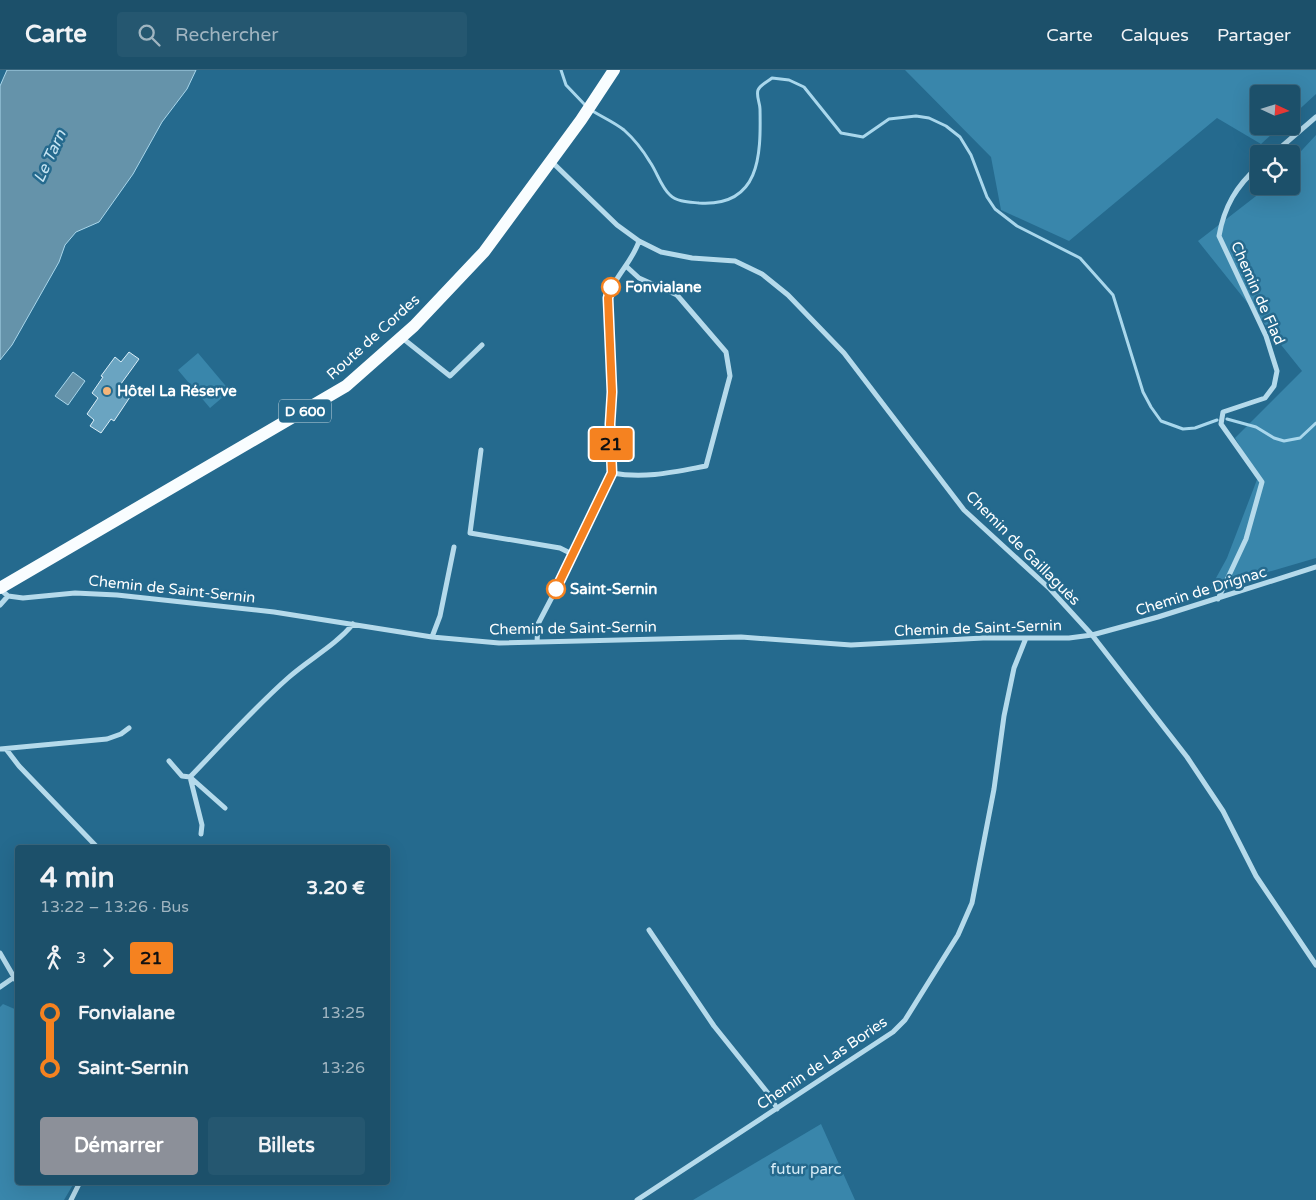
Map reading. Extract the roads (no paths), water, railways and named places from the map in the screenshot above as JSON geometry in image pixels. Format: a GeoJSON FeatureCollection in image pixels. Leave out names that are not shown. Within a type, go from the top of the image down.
{"type":"FeatureCollection","features":[{"type":"Feature","properties":{"kind":"main road","name":"Route de Cordes"},"geometry":{"type":"LineString","coordinates":[[3,591],[346,386],[401,337],[484,252],[581,120],[614,70]]}},
{"type":"Feature","properties":{"kind":"street"},"geometry":{"type":"LineString","coordinates":[[1283,145],[1316,117]]}},
{"type":"Feature","properties":{"kind":"street","name":"Chemin de Gaillaguès"},"geometry":{"type":"LineString","coordinates":[[550,161],[617,225],[639,241],[669,254],[692,258],[734,261],[762,274],[788,295],[844,353],[964,510],[1050,589],[1092,635],[1187,756],[1223,811],[1256,876],[1316,965]]}},
{"type":"Feature","properties":{"kind":"street","name":"Chemin de Flad"},"geometry":{"type":"LineString","coordinates":[[1218,599],[1246,539],[1262,482],[1221,424],[1223,412],[1265,398],[1274,386],[1277,371],[1266,336],[1219,236],[1222,221],[1230,200],[1243,180],[1250,174]]}},
{"type":"Feature","properties":{"kind":"street"},"geometry":{"type":"LineString","coordinates":[[536,642],[538,624],[574,555],[612,473],[610,424],[612,392],[608,298],[611,287],[626,267],[639,241]]}},
{"type":"Feature","properties":{"kind":"street"},"geometry":{"type":"LineString","coordinates":[[612,473],[632,477],[663,475],[706,466],[730,376],[726,352],[676,294],[639,278],[626,267]]}},
{"type":"Feature","properties":{"kind":"street"},"geometry":{"type":"LineString","coordinates":[[401,337],[450,376],[482,345]]}},
{"type":"Feature","properties":{"kind":"street"},"geometry":{"type":"LineString","coordinates":[[481,450],[470,533],[560,548],[574,555]]}},
{"type":"Feature","properties":{"kind":"street"},"geometry":{"type":"LineString","coordinates":[[432,637],[440,616],[454,547]]}},
{"type":"Feature","properties":{"kind":"street","name":"Chemin de Drignac"},"geometry":{"type":"LineString","coordinates":[[1092,635],[1218,599],[1316,567]]}},
{"type":"Feature","properties":{"kind":"street"},"geometry":{"type":"LineString","coordinates":[[0,605],[3,591]]}},
{"type":"Feature","properties":{"kind":"street","name":"Chemin de Saint-Sernin"},"geometry":{"type":"LineString","coordinates":[[3,591],[23,598],[75,593],[117,595],[274,612],[432,637],[499,643],[741,637],[852,645],[983,638],[1069,638],[1092,635]]}},
{"type":"Feature","properties":{"kind":"street"},"geometry":{"type":"LineString","coordinates":[[190,777],[289,678],[343,636],[353,624]]}},
{"type":"Feature","properties":{"kind":"street","name":"Chemin de Las Bories"},"geometry":{"type":"LineString","coordinates":[[637,1200],[893,1032],[905,1020],[958,935],[972,903],[994,789],[1004,716],[1014,668],[1026,638]]}},
{"type":"Feature","properties":{"kind":"street"},"geometry":{"type":"LineString","coordinates":[[3,749],[107,739],[129,728]]}},
{"type":"Feature","properties":{"kind":"street"},"geometry":{"type":"LineString","coordinates":[[3,749],[95,845]]}},
{"type":"Feature","properties":{"kind":"street"},"geometry":{"type":"LineString","coordinates":[[169,761],[182,776],[190,777],[225,808]]}},
{"type":"Feature","properties":{"kind":"street"},"geometry":{"type":"LineString","coordinates":[[190,777],[202,825],[201,834]]}},
{"type":"Feature","properties":{"kind":"street"},"geometry":{"type":"LineString","coordinates":[[649,930],[714,1026],[771,1097],[778,1109]]}},
{"type":"Feature","properties":{"kind":"street"},"geometry":{"type":"LineString","coordinates":[[0,953],[15,980]]}},
{"type":"Feature","properties":{"kind":"street"},"geometry":{"type":"LineString","coordinates":[[0,987],[13,978]]}},
{"type":"Feature","properties":{"kind":"street"},"geometry":{"type":"LineString","coordinates":[[71,1200],[78,1185]]}},
{"type":"Feature","properties":{"kind":"water","name":"Le Tarn"},"geometry":{"type":"Polygon","coordinates":[[[7,70],[196,70],[187,89],[162,122],[133,174],[99,222],[76,232],[65,245],[59,262],[12,345],[0,360],[0,86],[7,70]]]}},
{"type":"Feature","properties":{"kind":"water"},"geometry":{"type":"Polygon","coordinates":[[[73,372],[85,381],[68,405],[55,396],[73,372]]]}},
{"type":"Feature","properties":{"kind":"waterway"},"geometry":{"type":"LineString","coordinates":[[561,70],[566,85],[586,106]]}},
{"type":"Feature","properties":{"kind":"waterway"},"geometry":{"type":"LineString","coordinates":[[591,110],[620,127],[631,137],[648,158],[664,188],[670,195],[687,202],[699,203],[719,202],[734,197],[745,187],[753,175],[759,144],[760,109],[758,90],[772,78],[789,80],[804,87],[841,133],[863,137],[889,119],[916,116],[929,118],[946,126],[960,137],[971,155],[987,197],[995,209],[1017,226],[1080,258],[1113,295],[1143,392],[1161,421],[1183,429],[1195,428],[1217,420]]}},
{"type":"Feature","properties":{"kind":"waterway"},"geometry":{"type":"LineString","coordinates":[[1227,419],[1256,427],[1274,438],[1284,441],[1300,438],[1316,423]]}},
{"type":"Feature","properties":{"kind":"place","name":"Fonvialane"},"geometry":{"type":"Point","coordinates":[611,287]}},
{"type":"Feature","properties":{"kind":"place","name":"Hôtel La Réserve"},"geometry":{"type":"Point","coordinates":[107,391]}},
{"type":"Feature","properties":{"kind":"place","name":"Saint-Sernin"},"geometry":{"type":"Point","coordinates":[556,589]}},
{"type":"Feature","properties":{"kind":"park label","name":"futur parc"},"geometry":{"type":"Point","coordinates":[806,1169]}}]}
